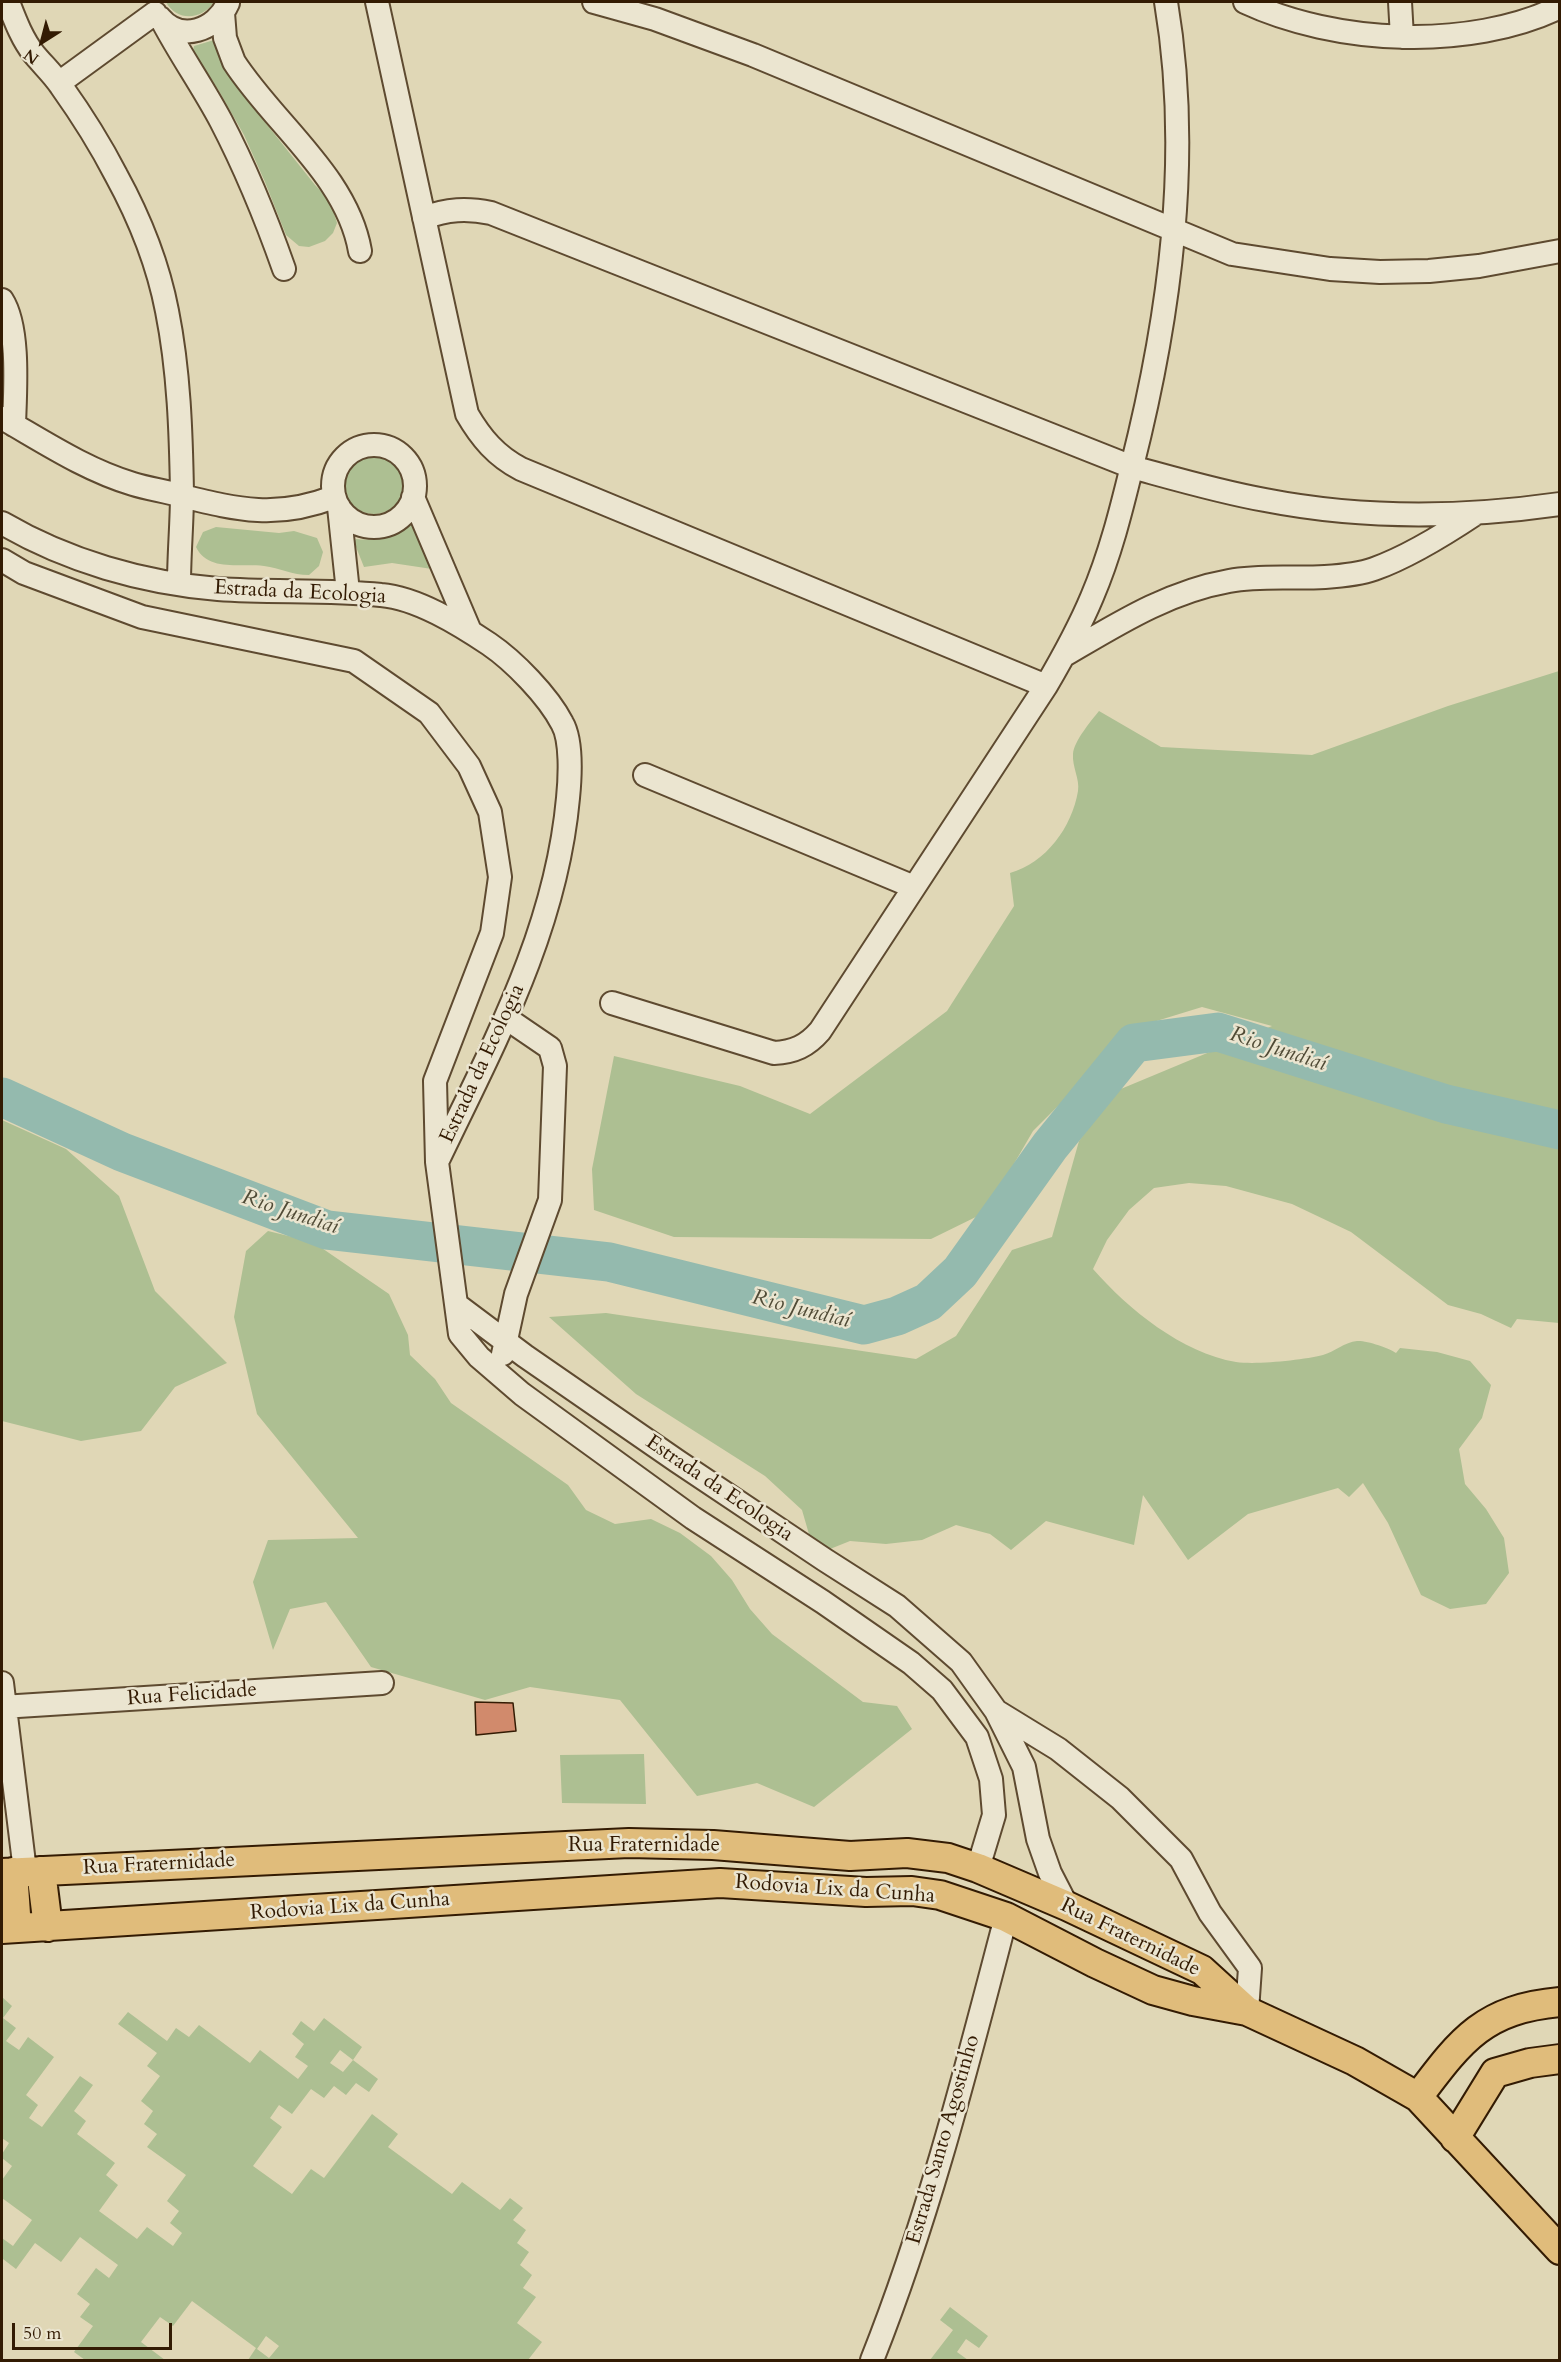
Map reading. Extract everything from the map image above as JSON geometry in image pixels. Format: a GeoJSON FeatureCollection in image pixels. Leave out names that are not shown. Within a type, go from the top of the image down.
{"type":"FeatureCollection","features":[{"type":"Feature","properties":{"kind":"main road","name":"Rua Fraternidade"},"geometry":{"type":"LineString","coordinates":[[20,1872],[629,1843],[713,1845],[850,1856],[907,1853],[948,1858],[978,1868],[1067,1906],[1202,1970],[1247,2011]]}},
{"type":"Feature","properties":{"kind":"main road"},"geometry":{"type":"LineString","coordinates":[[978,1868],[1006,1917],[1067,1906]]}},
{"type":"Feature","properties":{"kind":"main road"},"geometry":{"type":"LineString","coordinates":[[20,1872],[48,1927]]}},
{"type":"Feature","properties":{"kind":"main road"},"geometry":{"type":"LineString","coordinates":[[9,1929],[20,1872]]}},
{"type":"Feature","properties":{"kind":"main road","name":"Rodovia Lix da Cunha"},"geometry":{"type":"LineString","coordinates":[[9,1929],[720,1883],[866,1892],[912,1891],[940,1895],[1006,1917],[1153,1990],[1193,2001],[1247,2011],[1355,2061],[1418,2097],[1560,2250]]}},
{"type":"Feature","properties":{"kind":"main road"},"geometry":{"type":"LineString","coordinates":[[1418,2097],[1452,2052],[1488,2021],[1522,2008],[1560,2002]]}},
{"type":"Feature","properties":{"kind":"main road"},"geometry":{"type":"LineString","coordinates":[[1455,2138],[1495,2073],[1530,2062],[1560,2059]]}},
{"type":"Feature","properties":{"kind":"street"},"geometry":{"type":"LineString","coordinates":[[8,2],[16,26],[33,53],[59,83],[117,175],[158,275],[167,311],[178,395],[182,496],[178,544],[179,584]]}},
{"type":"Feature","properties":{"kind":"street"},"geometry":{"type":"LineString","coordinates":[[377,2],[467,414],[477,431],[498,455],[521,469],[1046,686]]}},
{"type":"Feature","properties":{"kind":"street"},"geometry":{"type":"LineString","coordinates":[[594,2],[655,19],[753,55],[1232,254],[1330,269],[1429,271],[1479,266],[1560,251]]}},
{"type":"Feature","properties":{"kind":"street"},"geometry":{"type":"LineString","coordinates":[[612,1003],[762,1050],[786,1053],[797,1050],[814,1038],[1046,686],[1063,656],[1093,595],[1108,553],[1132,467],[1159,350],[1168,290],[1173,230],[1176,124],[1166,2]]}},
{"type":"Feature","properties":{"kind":"street"},"geometry":{"type":"LineString","coordinates":[[1245,2],[1313,26],[1342,32],[1402,37],[1466,34],[1528,19],[1560,7]]}},
{"type":"Feature","properties":{"kind":"street"},"geometry":{"type":"LineString","coordinates":[[1400,2],[1402,37]]}},
{"type":"Feature","properties":{"kind":"street"},"geometry":{"type":"LineString","coordinates":[[156,12],[173,28],[195,31],[216,21],[226,7]]}},
{"type":"Feature","properties":{"kind":"street"},"geometry":{"type":"LineString","coordinates":[[226,7],[225,38],[234,62],[336,190],[357,230],[360,251]]}},
{"type":"Feature","properties":{"kind":"street"},"geometry":{"type":"LineString","coordinates":[[59,83],[156,12]]}},
{"type":"Feature","properties":{"kind":"street"},"geometry":{"type":"LineString","coordinates":[[156,12],[220,118],[238,154],[284,269]]}},
{"type":"Feature","properties":{"kind":"street"},"geometry":{"type":"LineString","coordinates":[[424,218],[448,210],[463,209],[491,213],[1132,467],[1217,490],[1313,508],[1412,515],[1475,514],[1560,504]]}},
{"type":"Feature","properties":{"kind":"street"},"geometry":{"type":"LineString","coordinates":[[2,300],[12,334],[16,364],[8,422],[83,464],[152,490],[224,507],[268,511],[291,510],[337,502]]}},
{"type":"Feature","properties":{"kind":"street"},"geometry":{"type":"LineString","coordinates":[[337,502],[347,516],[357,522],[368,526],[390,523],[400,517],[413,497],[415,486],[408,464],[391,448],[368,445],[347,454],[339,463],[334,474],[337,502],[348,592]]}},
{"type":"Feature","properties":{"kind":"street"},"geometry":{"type":"LineString","coordinates":[[413,497],[470,632]]}},
{"type":"Feature","properties":{"kind":"street"},"geometry":{"type":"LineString","coordinates":[[1063,656],[1149,607],[1186,592],[1229,581],[1276,576],[1325,577],[1373,569],[1438,538],[1475,514]]}},
{"type":"Feature","properties":{"kind":"street","name":"Estrada da Ecologia"},"geometry":{"type":"LineString","coordinates":[[2,523],[42,544],[86,561],[144,578],[218,589],[348,592],[395,598],[444,617],[470,632],[517,666],[564,724],[571,768],[567,813],[554,887],[528,967],[437,1162]]}},
{"type":"Feature","properties":{"kind":"street","name":"Estrada da Ecologia"},"geometry":{"type":"LineString","coordinates":[[2,560],[24,573],[142,616],[354,661],[429,713],[470,766],[490,812],[500,877],[492,933],[435,1081],[437,1162]]}},
{"type":"Feature","properties":{"kind":"street"},"geometry":{"type":"LineString","coordinates":[[645,775],[914,887]]}},
{"type":"Feature","properties":{"kind":"street"},"geometry":{"type":"LineString","coordinates":[[500,1375],[516,1294],[550,1200],[555,1066],[550,1048],[506,1018]]}},
{"type":"Feature","properties":{"kind":"street"},"geometry":{"type":"LineString","coordinates":[[437,1162],[457,1305]]}},
{"type":"Feature","properties":{"kind":"street","name":"Estrada da Ecologia"},"geometry":{"type":"LineString","coordinates":[[457,1305],[506,1342],[687,1468],[897,1606],[961,1662],[996,1711],[1023,1767],[1038,1839],[1050,1873],[1067,1906]]}},
{"type":"Feature","properties":{"kind":"street","name":"Estrada da Ecologia"},"geometry":{"type":"LineString","coordinates":[[457,1305],[460,1334],[479,1358],[522,1394],[693,1518],[910,1663],[942,1690],[977,1737],[991,1779],[994,1815],[978,1868]]}},
{"type":"Feature","properties":{"kind":"street"},"geometry":{"type":"LineString","coordinates":[[2,1683],[20,1872]]}},
{"type":"Feature","properties":{"kind":"street","name":"Rua Felicidade"},"geometry":{"type":"LineString","coordinates":[[3,1707],[382,1683]]}},
{"type":"Feature","properties":{"kind":"street"},"geometry":{"type":"LineString","coordinates":[[996,1711],[1058,1749],[1120,1798],[1181,1859],[1210,1913],[1250,1968],[1247,2011]]}},
{"type":"Feature","properties":{"kind":"street","name":"Estrada Santo Agostinho"},"geometry":{"type":"LineString","coordinates":[[872,2361],[900,2290],[927,2204],[1006,1917]]}},
{"type":"Feature","properties":{"kind":"green space"},"geometry":{"type":"Polygon","coordinates":[[[166,2],[214,2],[203,12],[183,16],[176,13],[166,2]]]}},
{"type":"Feature","properties":{"kind":"green space"},"geometry":{"type":"Polygon","coordinates":[[[217,41],[225,67],[237,87],[315,185],[330,200],[337,223],[333,233],[325,241],[309,247],[299,246],[286,235],[244,135],[193,51],[194,46],[217,41]]]}},
{"type":"Feature","properties":{"kind":"green space"},"geometry":{"type":"Polygon","coordinates":[[[374,454],[395,463],[404,484],[395,505],[374,514],[353,505],[344,484],[353,463],[374,454]]]}},
{"type":"Feature","properties":{"kind":"green space"},"geometry":{"type":"Polygon","coordinates":[[[414,524],[432,569],[392,563],[364,567],[354,542],[356,539],[380,538],[414,524]]]}},
{"type":"Feature","properties":{"kind":"green space"},"geometry":{"type":"Polygon","coordinates":[[[216,527],[279,533],[294,531],[317,538],[323,552],[319,566],[309,575],[264,566],[226,565],[208,560],[196,547],[203,532],[216,527]]]}},
{"type":"Feature","properties":{"kind":"green space"},"geometry":{"type":"Polygon","coordinates":[[[1559,671],[1559,1323],[1517,1319],[1511,1328],[1481,1314],[1448,1305],[1351,1232],[1292,1204],[1226,1186],[1189,1183],[1154,1188],[1129,1210],[1107,1240],[1093,1269],[1139,1314],[1157,1327],[1196,1349],[1236,1362],[1267,1362],[1314,1357],[1357,1341],[1377,1345],[1396,1353],[1400,1348],[1437,1352],[1470,1361],[1491,1385],[1482,1418],[1459,1449],[1465,1484],[1486,1509],[1504,1538],[1509,1573],[1486,1604],[1450,1609],[1421,1595],[1388,1523],[1363,1483],[1349,1497],[1338,1488],[1248,1514],[1188,1560],[1143,1495],[1134,1545],[1046,1521],[1011,1550],[990,1534],[956,1525],[922,1540],[886,1544],[850,1541],[815,1555],[802,1510],[765,1476],[636,1394],[549,1317],[606,1313],[916,1359],[956,1336],[1012,1250],[1052,1237],[1079,1141],[1116,1091],[1272,1026],[1202,1007],[1137,1027],[1033,1131],[986,1212],[931,1239],[674,1237],[594,1210],[592,1169],[614,1056],[740,1086],[810,1114],[947,1011],[1014,906],[1010,873],[1035,861],[1046,852],[1070,818],[1078,791],[1073,759],[1074,749],[1083,731],[1099,711],[1161,747],[1312,755],[1448,706],[1559,671]]]}},
{"type":"Feature","properties":{"kind":"green space"},"geometry":{"type":"Polygon","coordinates":[[[2,1120],[66,1149],[119,1196],[155,1291],[227,1363],[175,1387],[141,1431],[81,1441],[2,1421],[2,1120]]]}},
{"type":"Feature","properties":{"kind":"green space"},"geometry":{"type":"Polygon","coordinates":[[[268,1231],[313,1242],[389,1294],[408,1335],[410,1355],[435,1379],[451,1403],[568,1485],[586,1510],[615,1524],[651,1519],[680,1533],[711,1556],[732,1580],[750,1609],[772,1634],[863,1702],[897,1706],[912,1729],[814,1807],[757,1783],[697,1796],[620,1700],[530,1687],[485,1700],[371,1667],[326,1602],[290,1609],[273,1650],[253,1582],[268,1540],[358,1538],[257,1414],[234,1317],[246,1251],[268,1231]]]}},
{"type":"Feature","properties":{"kind":"green space"},"geometry":{"type":"Polygon","coordinates":[[[644,1754],[646,1804],[562,1803],[560,1755],[644,1754]]]}},
{"type":"Feature","properties":{"kind":"green space"},"geometry":{"type":"Polygon","coordinates":[[[2,1997],[12,2006],[3,2018],[16,2028],[6,2041],[19,2050],[28,2037],[54,2057],[26,2095],[38,2105],[29,2118],[42,2127],[80,2076],[93,2085],[74,2111],[86,2121],[77,2134],[115,2163],[106,2175],[118,2185],[99,2211],[137,2239],[147,2227],[173,2246],[182,2233],[170,2223],[179,2211],[167,2201],[186,2175],[147,2147],[157,2134],[144,2124],[153,2111],[141,2101],[160,2076],[147,2066],[157,2053],[118,2024],[128,2012],[167,2041],[176,2028],[189,2037],[199,2025],[250,2063],[260,2050],[298,2079],[308,2066],[295,2057],[304,2044],[292,2034],[301,2021],[314,2031],[324,2018],[362,2047],[353,2060],[378,2079],[369,2092],[356,2083],[346,2095],[334,2086],[324,2098],[311,2089],[292,2114],[279,2105],[270,2118],[282,2127],[253,2166],[292,2194],[311,2169],[324,2178],[372,2114],[398,2134],[388,2147],[452,2194],[462,2182],[500,2210],[510,2198],[523,2208],[513,2220],[526,2230],[517,2243],[529,2252],[520,2265],[532,2275],[523,2288],[536,2297],[517,2323],[542,2342],[528,2360],[248,2360],[256,2348],[192,2301],[173,2326],[160,2317],[141,2342],[165,2360],[85,2360],[74,2352],[93,2326],[80,2317],[90,2304],[77,2294],[96,2268],[109,2278],[118,2265],[80,2237],[61,2262],[35,2243],[16,2269],[3,2259],[2,2261],[2,2238],[13,2246],[32,2220],[2,2198],[2,2180],[12,2166],[2,2158],[9,2143],[2,2138],[2,1997]],[[340,2050],[330,2063],[343,2072],[353,2060],[340,2050]],[[266,2336],[257,2349],[269,2358],[279,2346],[266,2336]]]}},
{"type":"Feature","properties":{"kind":"green space"},"geometry":{"type":"Polygon","coordinates":[[[950,2307],[988,2336],[979,2348],[966,2339],[957,2352],[968,2360],[930,2360],[953,2330],[940,2320],[950,2307]]]}},
{"type":"Feature","properties":{"kind":"building"},"geometry":{"type":"Polygon","coordinates":[[[475,1702],[513,1703],[516,1731],[476,1735],[475,1702]]]}},
{"type":"Feature","properties":{"kind":"waterway","name":"Rio Jundiaí"},"geometry":{"type":"LineString","coordinates":[[2,1097],[122,1152],[327,1230],[609,1262],[864,1325],[897,1316],[928,1302],[960,1272],[1050,1146],[1134,1043],[1218,1032],[1446,1104],[1560,1130]]}}]}
